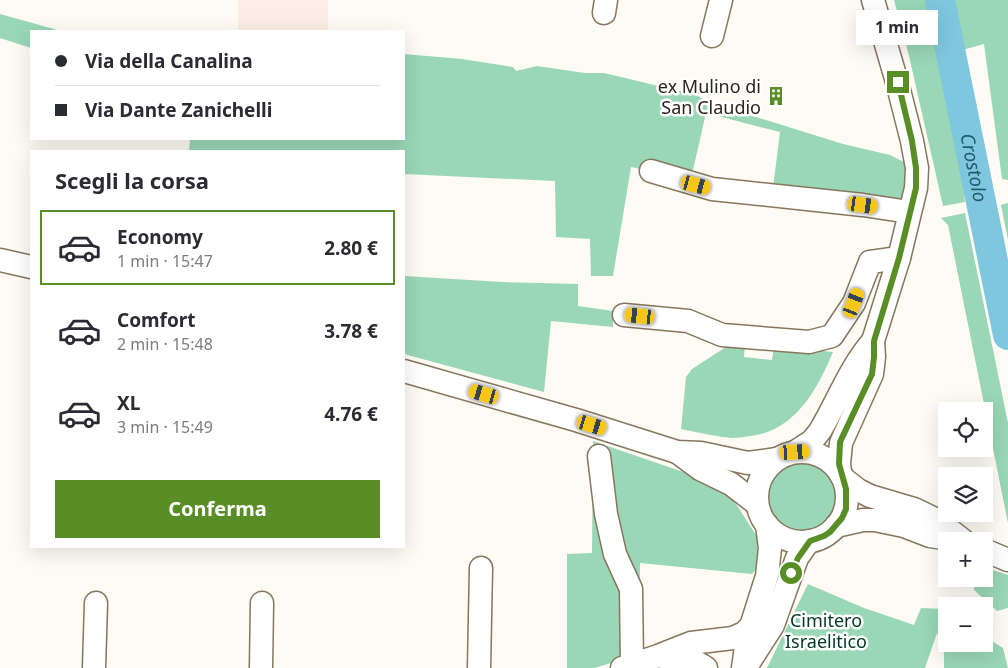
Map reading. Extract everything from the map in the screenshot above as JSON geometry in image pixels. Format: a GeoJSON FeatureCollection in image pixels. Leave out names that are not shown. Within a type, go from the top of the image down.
{"type":"FeatureCollection","features":[{"type":"Feature","properties":{"kind":"street"},"geometry":{"type":"LineString","coordinates":[[712,36],[721,0]]}},
{"type":"Feature","properties":{"kind":"street"},"geometry":{"type":"LineString","coordinates":[[873,0],[898,82],[912,141],[916,168],[916,188],[899,258],[874,341],[872,374],[840,442],[839,464],[846,489],[846,504],[842,518],[824,536],[810,541],[786,539],[772,531],[760,515],[757,504],[759,482],[766,469],[786,455],[812,441],[820,431],[862,353],[874,341]]}},
{"type":"Feature","properties":{"kind":"street"},"geometry":{"type":"LineString","coordinates":[[651,171],[712,189],[863,205],[909,212]]}},
{"type":"Feature","properties":{"kind":"street"},"geometry":{"type":"LineString","coordinates":[[624,315],[688,321],[722,335],[809,342],[832,336],[854,303],[870,262],[899,258]]}},
{"type":"Feature","properties":{"kind":"street"},"geometry":{"type":"LineString","coordinates":[[0,260],[30,267]]}},
{"type":"Feature","properties":{"kind":"street"},"geometry":{"type":"LineString","coordinates":[[405,371],[576,420],[677,452],[701,453],[748,463],[786,455],[816,454],[829,461],[858,490],[870,496],[914,509],[932,517],[952,532]]}},
{"type":"Feature","properties":{"kind":"street"},"geometry":{"type":"LineString","coordinates":[[677,452],[700,469],[731,484],[757,504]]}},
{"type":"Feature","properties":{"kind":"street"},"geometry":{"type":"LineString","coordinates":[[599,456],[606,514],[614,554],[631,589],[627,666],[691,643],[733,638],[744,633],[752,625]]}},
{"type":"Feature","properties":{"kind":"street"},"geometry":{"type":"LineString","coordinates":[[836,526],[863,520],[882,521],[938,537]]}},
{"type":"Feature","properties":{"kind":"street"},"geometry":{"type":"LineString","coordinates":[[745,668],[747,639],[767,576],[770,548],[767,525]]}},
{"type":"Feature","properties":{"kind":"street"},"geometry":{"type":"LineString","coordinates":[[745,668],[773,625],[798,558],[810,541]]}},
{"type":"Feature","properties":{"kind":"street"},"geometry":{"type":"LineString","coordinates":[[478,668],[481,568]]}},
{"type":"Feature","properties":{"kind":"street"},"geometry":{"type":"LineString","coordinates":[[94,668],[96,603]]}},
{"type":"Feature","properties":{"kind":"street"},"geometry":{"type":"LineString","coordinates":[[261,668],[262,603]]}},
{"type":"Feature","properties":{"kind":"street"},"geometry":{"type":"LineString","coordinates":[[658,656],[696,661],[706,668]]}},
{"type":"Feature","properties":{"kind":"shaded area"},"geometry":{"type":"Polygon","coordinates":[[[238,0],[328,0],[328,30],[238,30],[238,0]]]}},
{"type":"Feature","properties":{"kind":"green space"},"geometry":{"type":"Polygon","coordinates":[[[894,0],[1008,0],[1008,180],[1002,179],[984,44],[948,54],[965,202],[943,206],[909,56],[894,0]]]}},
{"type":"Feature","properties":{"kind":"green space"},"geometry":{"type":"Polygon","coordinates":[[[0,14],[57,30],[30,30],[30,48],[0,38],[0,14]]]}},
{"type":"Feature","properties":{"kind":"green space"},"geometry":{"type":"Polygon","coordinates":[[[405,54],[462,59],[513,67],[516,71],[537,66],[585,73],[604,73],[696,95],[716,106],[843,144],[890,155],[906,163],[909,212],[772,196],[780,132],[706,113],[690,183],[631,167],[613,276],[591,276],[590,239],[556,237],[555,181],[405,174],[405,150],[189,150],[190,140],[405,140],[405,54]]]}},
{"type":"Feature","properties":{"kind":"green space"},"geometry":{"type":"Polygon","coordinates":[[[1008,203],[1008,240],[1001,205],[1008,203]]]}},
{"type":"Feature","properties":{"kind":"green space"},"geometry":{"type":"Polygon","coordinates":[[[965,213],[1008,423],[1008,523],[993,448],[993,402],[984,402],[948,225],[941,218],[965,213]]]}},
{"type":"Feature","properties":{"kind":"green space"},"geometry":{"type":"Polygon","coordinates":[[[405,276],[578,284],[578,306],[613,311],[613,327],[551,321],[544,392],[405,354],[405,276]]]}},
{"type":"Feature","properties":{"kind":"green space"},"geometry":{"type":"Polygon","coordinates":[[[745,344],[744,357],[772,360],[774,346],[833,352],[812,394],[792,417],[780,426],[766,433],[733,438],[681,429],[686,377],[692,369],[726,347],[745,344]]]}},
{"type":"Feature","properties":{"kind":"green space"},"geometry":{"type":"Polygon","coordinates":[[[593,441],[692,475],[729,493],[756,535],[760,564],[752,574],[640,563],[639,655],[594,668],[567,668],[567,554],[592,553],[593,441]]]}},
{"type":"Feature","properties":{"kind":"green space"},"geometry":{"type":"Polygon","coordinates":[[[803,462],[816,465],[827,472],[834,483],[837,496],[834,509],[827,520],[816,527],[803,530],[790,527],[779,520],[772,509],[769,496],[772,483],[779,472],[790,465],[803,462]]]}},
{"type":"Feature","properties":{"kind":"green space"},"geometry":{"type":"Polygon","coordinates":[[[993,570],[1008,575],[1008,608],[997,611],[993,607],[993,597],[982,597],[974,590],[974,587],[993,587],[993,570]]]}},
{"type":"Feature","properties":{"kind":"green space","name":"Cimitero Israelitico"},"geometry":{"type":"Polygon","coordinates":[[[808,584],[864,608],[914,625],[921,608],[938,609],[938,636],[937,633],[925,668],[767,668],[808,584]]]}},
{"type":"Feature","properties":{"kind":"green space","name":"Cimitero Israelitico"},"geometry":{"type":"Polygon","coordinates":[[[993,642],[1003,648],[1008,668],[944,668],[944,653],[993,652],[993,642]]]}},
{"type":"Feature","properties":{"kind":"waterway","name":"Crostolo"},"geometry":{"type":"LineString","coordinates":[[940,0],[1008,335]]}},
{"type":"Feature","properties":{"kind":"place","name":"ex Mulino di San Claudio"},"geometry":{"type":"Point","coordinates":[776,96]}},
{"type":"Feature","properties":{"kind":"route"},"geometry":{"type":"LineString","coordinates":[[791,573],[801,552],[810,541],[830,532],[842,518],[846,509],[846,489],[839,464],[840,442],[872,374],[874,341],[899,258],[916,188],[916,168],[912,141],[898,82]]}}]}
